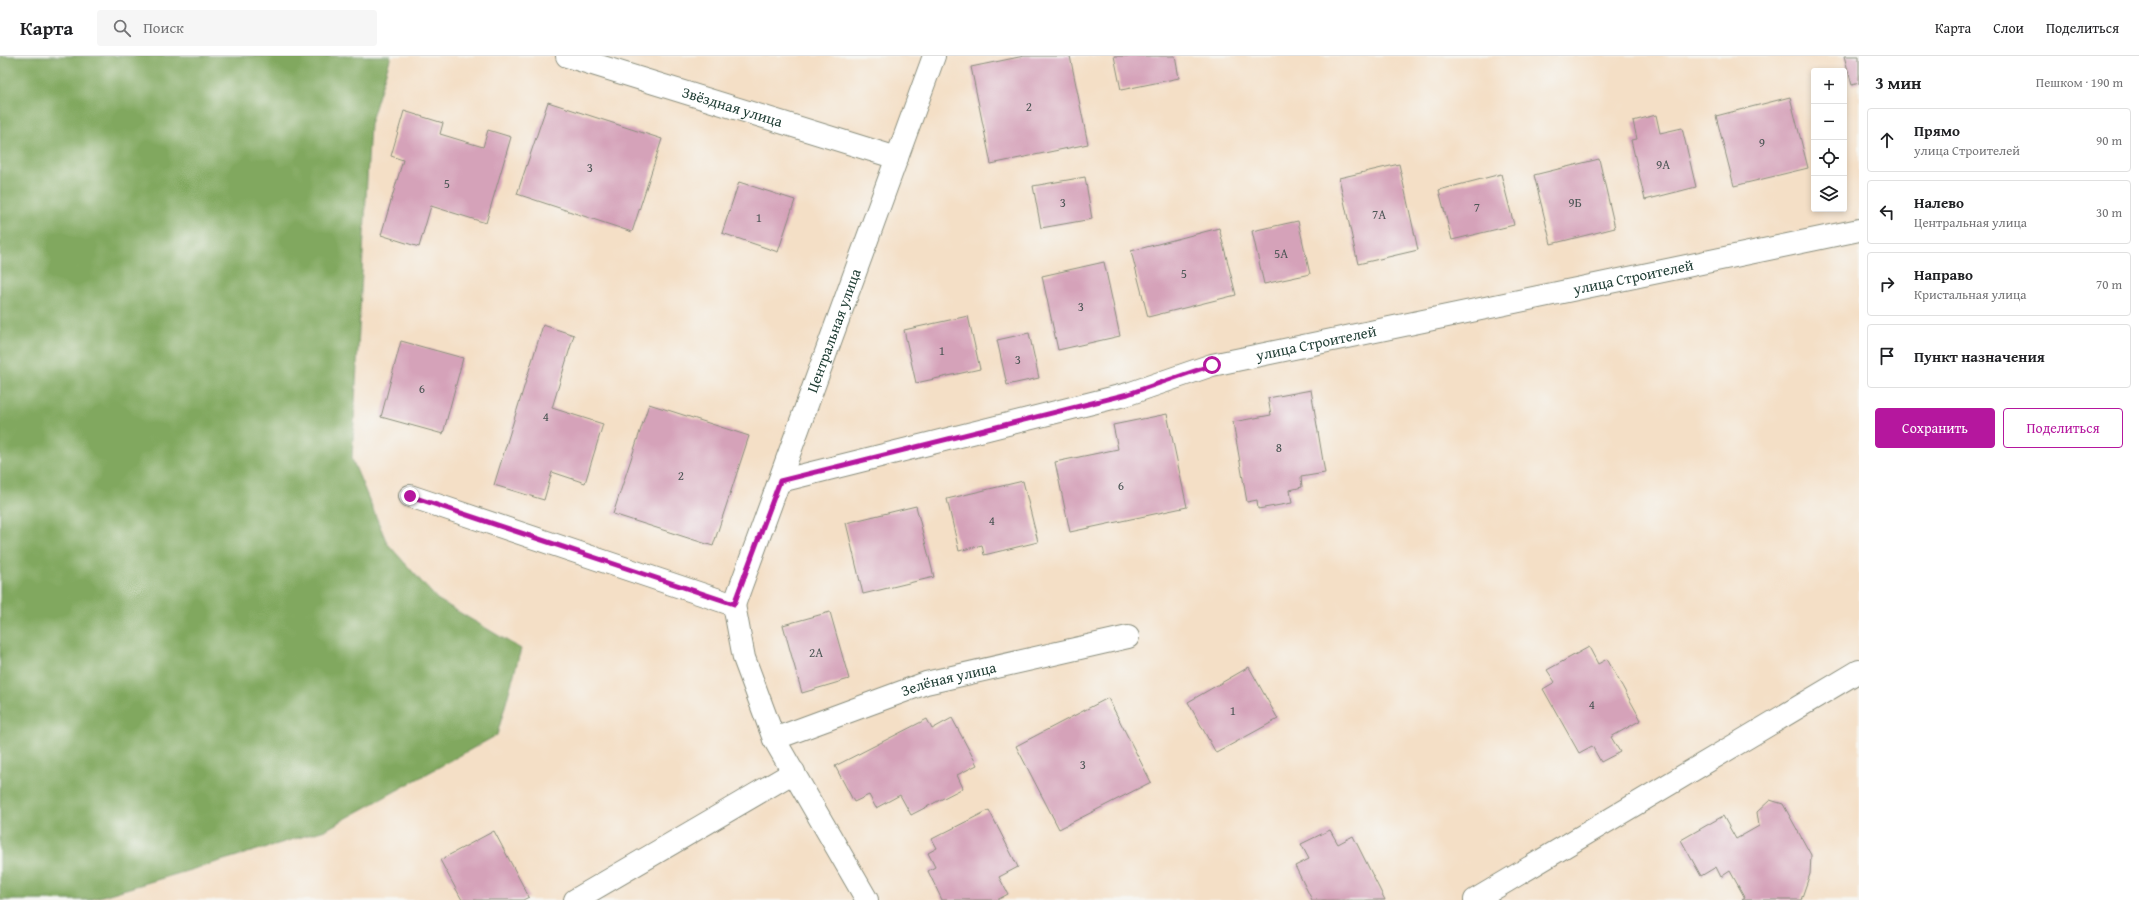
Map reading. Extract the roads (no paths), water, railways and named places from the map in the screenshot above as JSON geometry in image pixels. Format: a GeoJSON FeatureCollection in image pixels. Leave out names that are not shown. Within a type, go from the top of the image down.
{"type":"FeatureCollection","features":[{"type":"Feature","properties":{"kind":"street","name":"Звёздная улица"},"geometry":{"type":"LineString","coordinates":[[568,56],[897,158]]}},
{"type":"Feature","properties":{"kind":"street","name":"Центральная улица"},"geometry":{"type":"LineString","coordinates":[[734,604],[934,56]]}},
{"type":"Feature","properties":{"kind":"street","name":"улица Строителей"},"geometry":{"type":"LineString","coordinates":[[780,481],[1128,394],[1212,365],[1859,230]]}},
{"type":"Feature","properties":{"kind":"street"},"geometry":{"type":"LineString","coordinates":[[410,496],[734,604],[744,658],[774,739],[867,900]]}},
{"type":"Feature","properties":{"kind":"street","name":"Зелёная улица"},"geometry":{"type":"LineString","coordinates":[[774,739],[926,683],[1128,637]]}},
{"type":"Feature","properties":{"kind":"street"},"geometry":{"type":"LineString","coordinates":[[1475,900],[1859,671]]}},
{"type":"Feature","properties":{"kind":"street"},"geometry":{"type":"LineString","coordinates":[[575,900],[794,772]]}}]}
